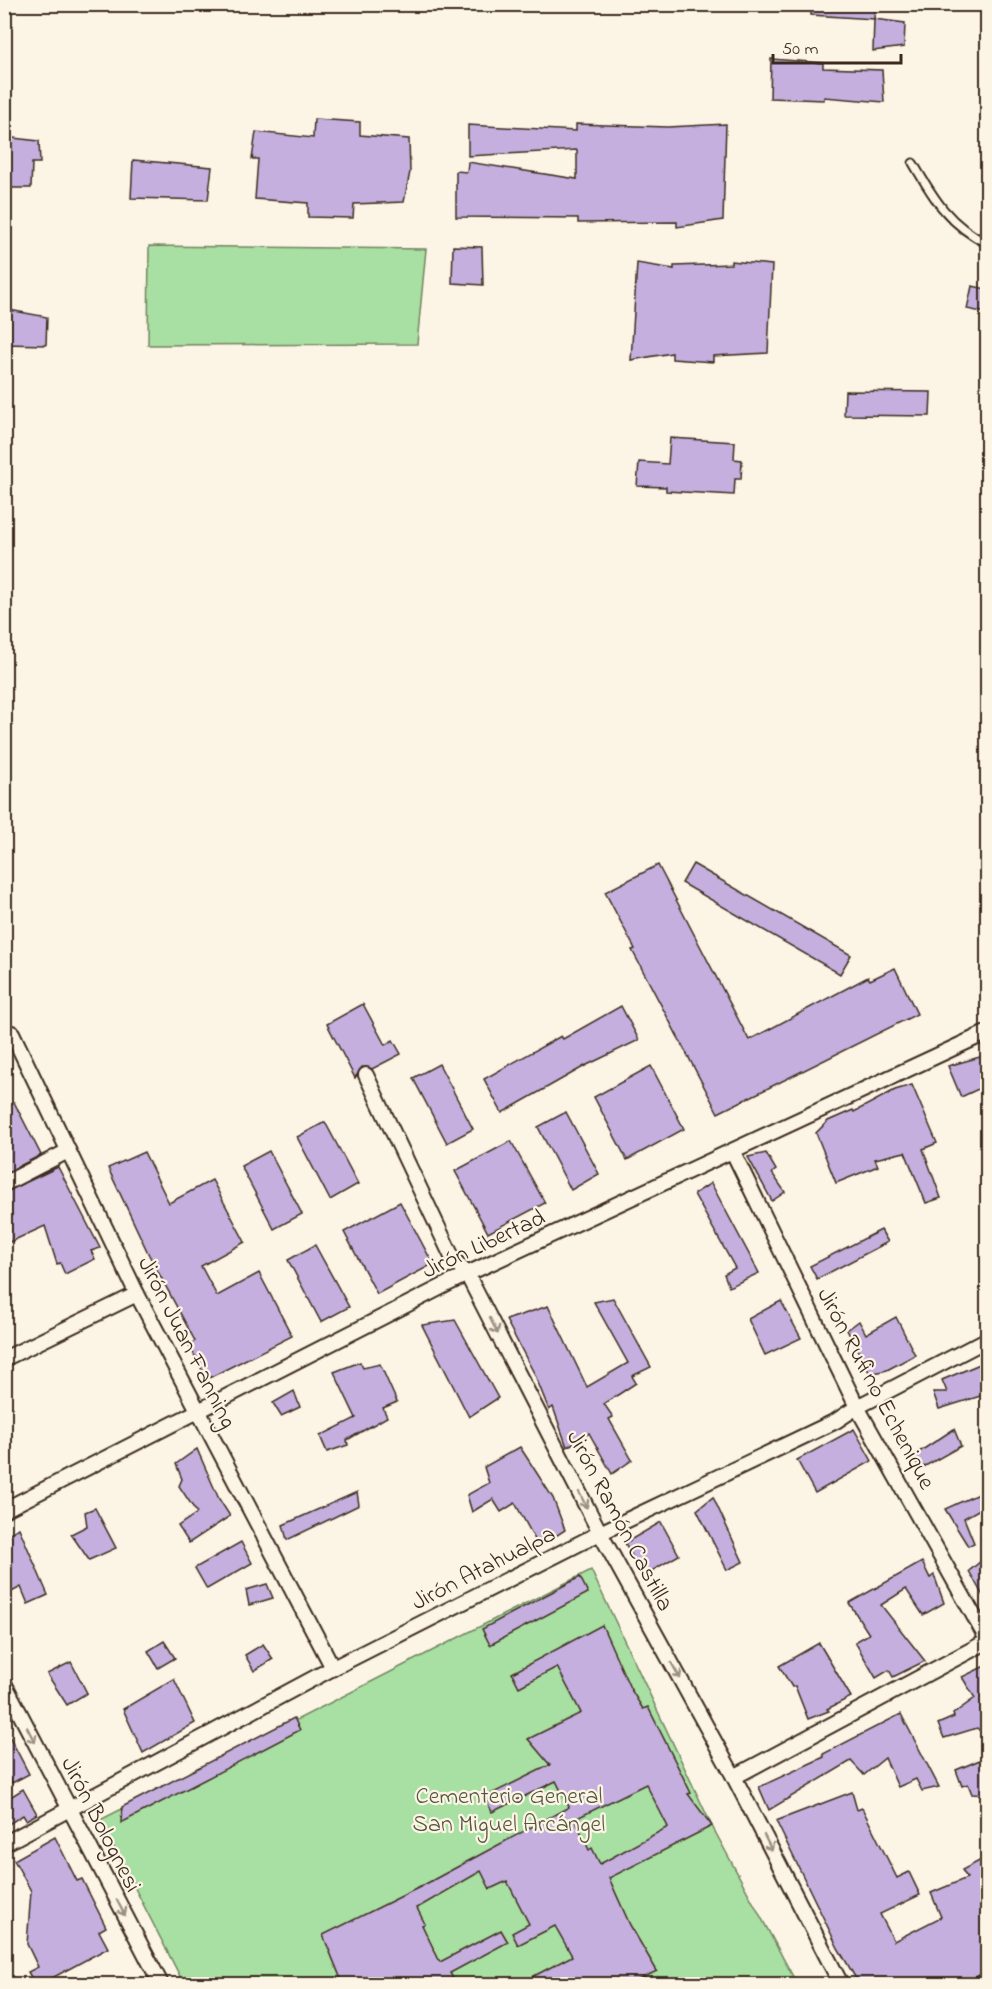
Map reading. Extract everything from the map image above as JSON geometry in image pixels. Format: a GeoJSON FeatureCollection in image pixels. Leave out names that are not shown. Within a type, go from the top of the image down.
{"type":"FeatureCollection","features":[{"type":"Feature","properties":{"kind":"street","name":"Jirón Libertad"},"geometry":{"type":"LineString","coordinates":[[4,1510],[467,1274],[987,1032]]}},
{"type":"Feature","properties":{"kind":"street","name":"Jirón Juan Fanning"},"geometry":{"type":"LineString","coordinates":[[12,1033],[137,1294],[333,1668]]}},
{"type":"Feature","properties":{"kind":"street","name":"Jirón Ramón Castilla"},"geometry":{"type":"LineString","coordinates":[[366,1075],[453,1259],[467,1274],[600,1533],[734,1777],[841,1984]]}},
{"type":"Feature","properties":{"kind":"street"},"geometry":{"type":"LineString","coordinates":[[4,1184],[68,1151]]}},
{"type":"Feature","properties":{"kind":"street","name":"Jirón Rufino Echenique"},"geometry":{"type":"LineString","coordinates":[[733,1152],[857,1407],[987,1641]]}},
{"type":"Feature","properties":{"kind":"street"},"geometry":{"type":"LineString","coordinates":[[4,1359],[137,1294]]}},
{"type":"Feature","properties":{"kind":"street","name":"Jirón Atahualpa"},"geometry":{"type":"LineString","coordinates":[[4,1844],[70,1811],[333,1668],[600,1533],[836,1421],[857,1407],[987,1339]]}},
{"type":"Feature","properties":{"kind":"street"},"geometry":{"type":"LineString","coordinates":[[734,1777],[987,1641]]}},
{"type":"Feature","properties":{"kind":"street","name":"Jirón Bolognesi"},"geometry":{"type":"LineString","coordinates":[[4,1683],[161,1984]]}},
{"type":"Feature","properties":{"kind":"lane"},"geometry":{"type":"LineString","coordinates":[[914,163],[937,205],[969,235],[987,244]]}},
{"type":"Feature","properties":{"kind":"green space"},"geometry":{"type":"Polygon","coordinates":[[[149,246],[426,249],[417,344],[148,345],[149,246]]]}},
{"type":"Feature","properties":{"kind":"green space","name":"Cementerio General San Miguel Arcángel"},"geometry":{"type":"Polygon","coordinates":[[[591,1570],[712,1826],[797,1984],[184,1984],[100,1820],[591,1570]]]}},
{"type":"Feature","properties":{"kind":"building"},"geometry":{"type":"Polygon","coordinates":[[[811,4],[875,4],[874,19],[811,15],[811,4]]]}},
{"type":"Feature","properties":{"kind":"building"},"geometry":{"type":"Polygon","coordinates":[[[874,19],[905,23],[904,47],[873,51],[874,19]]]}},
{"type":"Feature","properties":{"kind":"building"},"geometry":{"type":"Polygon","coordinates":[[[771,59],[823,63],[823,68],[882,70],[884,102],[824,97],[824,100],[770,98],[771,59]]]}},
{"type":"Feature","properties":{"kind":"building"},"geometry":{"type":"Polygon","coordinates":[[[314,119],[360,122],[360,135],[409,139],[410,172],[404,202],[354,204],[353,218],[308,217],[308,203],[255,199],[258,159],[252,159],[256,132],[313,138],[314,119]]]}},
{"type":"Feature","properties":{"kind":"building"},"geometry":{"type":"Polygon","coordinates":[[[576,124],[668,127],[726,124],[723,220],[677,227],[677,222],[578,223],[578,218],[456,217],[456,171],[467,172],[468,162],[577,179],[577,150],[468,156],[468,125],[576,131],[576,124]]]}},
{"type":"Feature","properties":{"kind":"building"},"geometry":{"type":"Polygon","coordinates":[[[4,137],[39,141],[40,163],[32,163],[31,188],[4,188],[4,137]]]}},
{"type":"Feature","properties":{"kind":"building"},"geometry":{"type":"Polygon","coordinates":[[[133,160],[212,167],[208,200],[131,198],[133,160]]]}},
{"type":"Feature","properties":{"kind":"building"},"geometry":{"type":"Polygon","coordinates":[[[453,246],[482,247],[483,285],[452,283],[453,246]]]}},
{"type":"Feature","properties":{"kind":"building"},"geometry":{"type":"Polygon","coordinates":[[[731,261],[772,265],[768,353],[713,356],[713,362],[672,359],[672,353],[631,360],[637,263],[674,269],[674,266],[731,264],[731,261]]]}},
{"type":"Feature","properties":{"kind":"building"},"geometry":{"type":"Polygon","coordinates":[[[972,286],[987,289],[987,313],[967,309],[972,286]]]}},
{"type":"Feature","properties":{"kind":"building"},"geometry":{"type":"Polygon","coordinates":[[[4,309],[47,317],[46,345],[4,344],[4,309]]]}},
{"type":"Feature","properties":{"kind":"building"},"geometry":{"type":"Polygon","coordinates":[[[845,391],[931,392],[930,416],[844,415],[845,391]]]}},
{"type":"Feature","properties":{"kind":"building"},"geometry":{"type":"Polygon","coordinates":[[[670,438],[735,442],[734,459],[742,460],[741,479],[735,479],[734,495],[666,491],[666,487],[637,486],[639,462],[668,464],[670,438]]]}},
{"type":"Feature","properties":{"kind":"building"},"geometry":{"type":"Polygon","coordinates":[[[693,864],[851,955],[840,974],[682,883],[693,864]]]}},
{"type":"Feature","properties":{"kind":"building"},"geometry":{"type":"Polygon","coordinates":[[[658,865],[749,1040],[868,977],[870,980],[895,968],[917,1014],[718,1113],[632,950],[635,949],[605,892],[658,865]]]}},
{"type":"Feature","properties":{"kind":"building"},"geometry":{"type":"Polygon","coordinates":[[[363,1004],[385,1045],[393,1040],[401,1054],[372,1069],[362,1067],[355,1078],[327,1024],[363,1004]]]}},
{"type":"Feature","properties":{"kind":"building"},"geometry":{"type":"Polygon","coordinates":[[[621,1006],[639,1040],[585,1066],[502,1113],[484,1079],[561,1036],[563,1039],[621,1006]]]}},
{"type":"Feature","properties":{"kind":"building"},"geometry":{"type":"Polygon","coordinates":[[[987,1055],[987,1085],[961,1097],[948,1066],[987,1055]]]}},
{"type":"Feature","properties":{"kind":"building"},"geometry":{"type":"Polygon","coordinates":[[[439,1064],[473,1129],[447,1143],[413,1078],[439,1064]]]}},
{"type":"Feature","properties":{"kind":"building"},"geometry":{"type":"Polygon","coordinates":[[[651,1066],[684,1129],[627,1160],[594,1097],[651,1066]]]}},
{"type":"Feature","properties":{"kind":"building"},"geometry":{"type":"Polygon","coordinates":[[[912,1085],[937,1143],[923,1149],[941,1198],[926,1203],[905,1152],[875,1159],[878,1166],[836,1183],[816,1133],[828,1121],[853,1110],[854,1112],[895,1090],[912,1085]]]}},
{"type":"Feature","properties":{"kind":"building"},"geometry":{"type":"Polygon","coordinates":[[[14,1102],[41,1155],[4,1174],[4,1108],[14,1102]]]}},
{"type":"Feature","properties":{"kind":"building"},"geometry":{"type":"Polygon","coordinates":[[[566,1112],[599,1174],[571,1190],[538,1127],[566,1112]]]}},
{"type":"Feature","properties":{"kind":"building"},"geometry":{"type":"Polygon","coordinates":[[[325,1122],[358,1184],[330,1200],[297,1137],[325,1122]]]}},
{"type":"Feature","properties":{"kind":"building"},"geometry":{"type":"Polygon","coordinates":[[[511,1141],[545,1203],[488,1233],[455,1171],[511,1141]]]}},
{"type":"Feature","properties":{"kind":"building"},"geometry":{"type":"Polygon","coordinates":[[[269,1151],[302,1214],[274,1229],[241,1166],[269,1151]]]}},
{"type":"Feature","properties":{"kind":"building"},"geometry":{"type":"Polygon","coordinates":[[[144,1152],[169,1203],[212,1180],[245,1242],[201,1266],[217,1296],[259,1273],[292,1336],[207,1379],[189,1345],[195,1341],[149,1255],[108,1168],[144,1152]]]}},
{"type":"Feature","properties":{"kind":"building"},"geometry":{"type":"Polygon","coordinates":[[[766,1153],[776,1170],[772,1173],[785,1192],[772,1201],[748,1157],[766,1153]]]}},
{"type":"Feature","properties":{"kind":"building"},"geometry":{"type":"Polygon","coordinates":[[[58,1167],[100,1248],[91,1251],[95,1259],[65,1274],[60,1263],[57,1264],[45,1226],[10,1242],[4,1232],[4,1193],[58,1167]]]}},
{"type":"Feature","properties":{"kind":"building"},"geometry":{"type":"Polygon","coordinates":[[[711,1183],[759,1273],[729,1287],[724,1274],[735,1268],[694,1194],[711,1183]]]}},
{"type":"Feature","properties":{"kind":"building"},"geometry":{"type":"Polygon","coordinates":[[[400,1202],[433,1264],[377,1294],[344,1232],[400,1202]]]}},
{"type":"Feature","properties":{"kind":"building"},"geometry":{"type":"Polygon","coordinates":[[[881,1230],[888,1242],[817,1279],[810,1266],[881,1230]]]}},
{"type":"Feature","properties":{"kind":"building"},"geometry":{"type":"Polygon","coordinates":[[[315,1245],[349,1307],[321,1322],[288,1260],[315,1245]]]}},
{"type":"Feature","properties":{"kind":"building"},"geometry":{"type":"Polygon","coordinates":[[[613,1298],[651,1367],[632,1376],[636,1383],[604,1404],[613,1417],[609,1419],[632,1460],[612,1474],[589,1433],[567,1447],[553,1407],[549,1410],[535,1375],[506,1320],[548,1306],[587,1387],[628,1363],[594,1302],[613,1298]]]}},
{"type":"Feature","properties":{"kind":"building"},"geometry":{"type":"Polygon","coordinates":[[[781,1301],[801,1338],[765,1355],[748,1319],[781,1301]]]}},
{"type":"Feature","properties":{"kind":"building"},"geometry":{"type":"Polygon","coordinates":[[[896,1317],[915,1355],[887,1370],[870,1374],[847,1330],[859,1321],[866,1334],[896,1317]]]}},
{"type":"Feature","properties":{"kind":"building"},"geometry":{"type":"Polygon","coordinates":[[[455,1320],[498,1398],[469,1417],[422,1325],[455,1320]]]}},
{"type":"Feature","properties":{"kind":"building"},"geometry":{"type":"Polygon","coordinates":[[[987,1361],[987,1394],[939,1409],[933,1392],[947,1392],[942,1380],[987,1361]]]}},
{"type":"Feature","properties":{"kind":"building"},"geometry":{"type":"Polygon","coordinates":[[[360,1362],[363,1368],[380,1364],[397,1402],[383,1408],[387,1417],[347,1440],[348,1445],[327,1452],[320,1436],[356,1418],[334,1372],[360,1362]]]}},
{"type":"Feature","properties":{"kind":"building"},"geometry":{"type":"Polygon","coordinates":[[[294,1391],[300,1407],[281,1416],[273,1403],[294,1391]]]}},
{"type":"Feature","properties":{"kind":"building"},"geometry":{"type":"Polygon","coordinates":[[[854,1429],[872,1461],[815,1493],[797,1460],[854,1429]]]}},
{"type":"Feature","properties":{"kind":"building"},"geometry":{"type":"Polygon","coordinates":[[[954,1429],[961,1446],[920,1469],[913,1456],[954,1429]]]}},
{"type":"Feature","properties":{"kind":"building"},"geometry":{"type":"Polygon","coordinates":[[[520,1447],[553,1498],[565,1530],[539,1547],[515,1503],[501,1512],[493,1499],[472,1512],[467,1495],[489,1483],[484,1467],[520,1447]]]}},
{"type":"Feature","properties":{"kind":"building"},"geometry":{"type":"Polygon","coordinates":[[[197,1449],[219,1499],[230,1516],[189,1543],[178,1526],[197,1513],[179,1486],[182,1479],[176,1464],[197,1449]]]}},
{"type":"Feature","properties":{"kind":"building"},"geometry":{"type":"Polygon","coordinates":[[[987,1490],[987,1505],[964,1518],[974,1543],[968,1546],[945,1509],[987,1490]]]}},
{"type":"Feature","properties":{"kind":"building"},"geometry":{"type":"Polygon","coordinates":[[[357,1492],[359,1505],[287,1540],[283,1525],[357,1492]]]}},
{"type":"Feature","properties":{"kind":"building"},"geometry":{"type":"Polygon","coordinates":[[[713,1497],[743,1562],[727,1570],[697,1510],[713,1497]]]}},
{"type":"Feature","properties":{"kind":"building"},"geometry":{"type":"Polygon","coordinates":[[[95,1508],[116,1548],[89,1560],[71,1534],[87,1526],[85,1512],[95,1508]]]}},
{"type":"Feature","properties":{"kind":"building"},"geometry":{"type":"Polygon","coordinates":[[[661,1522],[679,1555],[643,1576],[625,1543],[661,1522]]]}},
{"type":"Feature","properties":{"kind":"building"},"geometry":{"type":"Polygon","coordinates":[[[19,1528],[48,1595],[28,1604],[21,1587],[4,1596],[4,1536],[19,1528]]]}},
{"type":"Feature","properties":{"kind":"building"},"geometry":{"type":"Polygon","coordinates":[[[241,1542],[252,1563],[207,1589],[195,1568],[241,1542]]]}},
{"type":"Feature","properties":{"kind":"building"},"geometry":{"type":"Polygon","coordinates":[[[987,1556],[987,1603],[969,1571],[987,1556]]]}},
{"type":"Feature","properties":{"kind":"building"},"geometry":{"type":"Polygon","coordinates":[[[922,1562],[930,1578],[934,1575],[944,1603],[923,1615],[906,1589],[881,1605],[925,1661],[893,1677],[889,1670],[876,1678],[855,1642],[869,1634],[849,1603],[922,1562]]]}},
{"type":"Feature","properties":{"kind":"building"},"geometry":{"type":"Polygon","coordinates":[[[580,1577],[588,1593],[490,1645],[482,1629],[580,1577]]]}},
{"type":"Feature","properties":{"kind":"building"},"geometry":{"type":"Polygon","coordinates":[[[267,1584],[273,1598],[249,1605],[246,1590],[267,1584]]]}},
{"type":"Feature","properties":{"kind":"building"},"geometry":{"type":"Polygon","coordinates":[[[602,1625],[630,1688],[643,1709],[648,1707],[691,1793],[688,1794],[712,1826],[609,1878],[630,1925],[657,1971],[630,1984],[519,1984],[572,1956],[555,1926],[518,1945],[512,1933],[529,1924],[507,1881],[490,1889],[481,1871],[417,1908],[425,1924],[422,1925],[440,1962],[501,1930],[508,1942],[450,1973],[453,1978],[441,1984],[343,1984],[323,1935],[420,1887],[569,1807],[556,1781],[492,1812],[485,1797],[550,1765],[528,1739],[581,1713],[557,1667],[519,1687],[512,1673],[602,1625]],[[646,1784],[575,1819],[589,1850],[592,1848],[600,1864],[668,1827],[646,1784]]]}},
{"type":"Feature","properties":{"kind":"building"},"geometry":{"type":"Polygon","coordinates":[[[164,1641],[175,1658],[158,1668],[148,1651],[164,1641]]]}},
{"type":"Feature","properties":{"kind":"building"},"geometry":{"type":"Polygon","coordinates":[[[819,1643],[851,1697],[827,1709],[829,1711],[808,1719],[795,1686],[792,1687],[779,1666],[819,1643]]]}},
{"type":"Feature","properties":{"kind":"building"},"geometry":{"type":"Polygon","coordinates":[[[263,1644],[273,1659],[254,1671],[245,1655],[263,1644]]]}},
{"type":"Feature","properties":{"kind":"building"},"geometry":{"type":"Polygon","coordinates":[[[71,1662],[87,1693],[67,1705],[47,1674],[71,1662]]]}},
{"type":"Feature","properties":{"kind":"building"},"geometry":{"type":"Polygon","coordinates":[[[987,1665],[987,1738],[977,1728],[944,1738],[938,1724],[954,1717],[953,1714],[975,1698],[962,1677],[987,1665]]]}},
{"type":"Feature","properties":{"kind":"building"},"geometry":{"type":"Polygon","coordinates":[[[174,1679],[195,1723],[143,1753],[123,1709],[174,1679]]]}},
{"type":"Feature","properties":{"kind":"building"},"geometry":{"type":"Polygon","coordinates":[[[901,1714],[939,1787],[922,1791],[916,1779],[898,1787],[885,1758],[864,1775],[851,1761],[769,1810],[759,1787],[824,1757],[823,1754],[901,1714]]]}},
{"type":"Feature","properties":{"kind":"building"},"geometry":{"type":"Polygon","coordinates":[[[294,1718],[300,1730],[121,1823],[122,1807],[294,1718]]]}},
{"type":"Feature","properties":{"kind":"building"},"geometry":{"type":"Polygon","coordinates":[[[4,1726],[29,1774],[12,1783],[4,1768],[4,1726]]]}},
{"type":"Feature","properties":{"kind":"building"},"geometry":{"type":"Polygon","coordinates":[[[987,1757],[987,1795],[972,1794],[968,1784],[962,1786],[956,1770],[987,1757]]]}},
{"type":"Feature","properties":{"kind":"building"},"geometry":{"type":"Polygon","coordinates":[[[23,1789],[37,1814],[26,1820],[23,1815],[4,1827],[4,1801],[23,1789]]]}},
{"type":"Feature","properties":{"kind":"building"},"geometry":{"type":"Polygon","coordinates":[[[852,1792],[857,1810],[862,1808],[897,1878],[909,1872],[920,1895],[880,1914],[894,1941],[941,1917],[931,1893],[967,1878],[962,1870],[987,1857],[987,1971],[963,1984],[960,1978],[947,1984],[859,1984],[838,1948],[776,1821],[852,1792]]]}},
{"type":"Feature","properties":{"kind":"building"},"geometry":{"type":"Polygon","coordinates":[[[55,1837],[77,1881],[82,1879],[106,1927],[99,1931],[108,1948],[41,1984],[35,1984],[28,1972],[38,1967],[27,1944],[31,1891],[14,1860],[55,1837]]]}}]}
